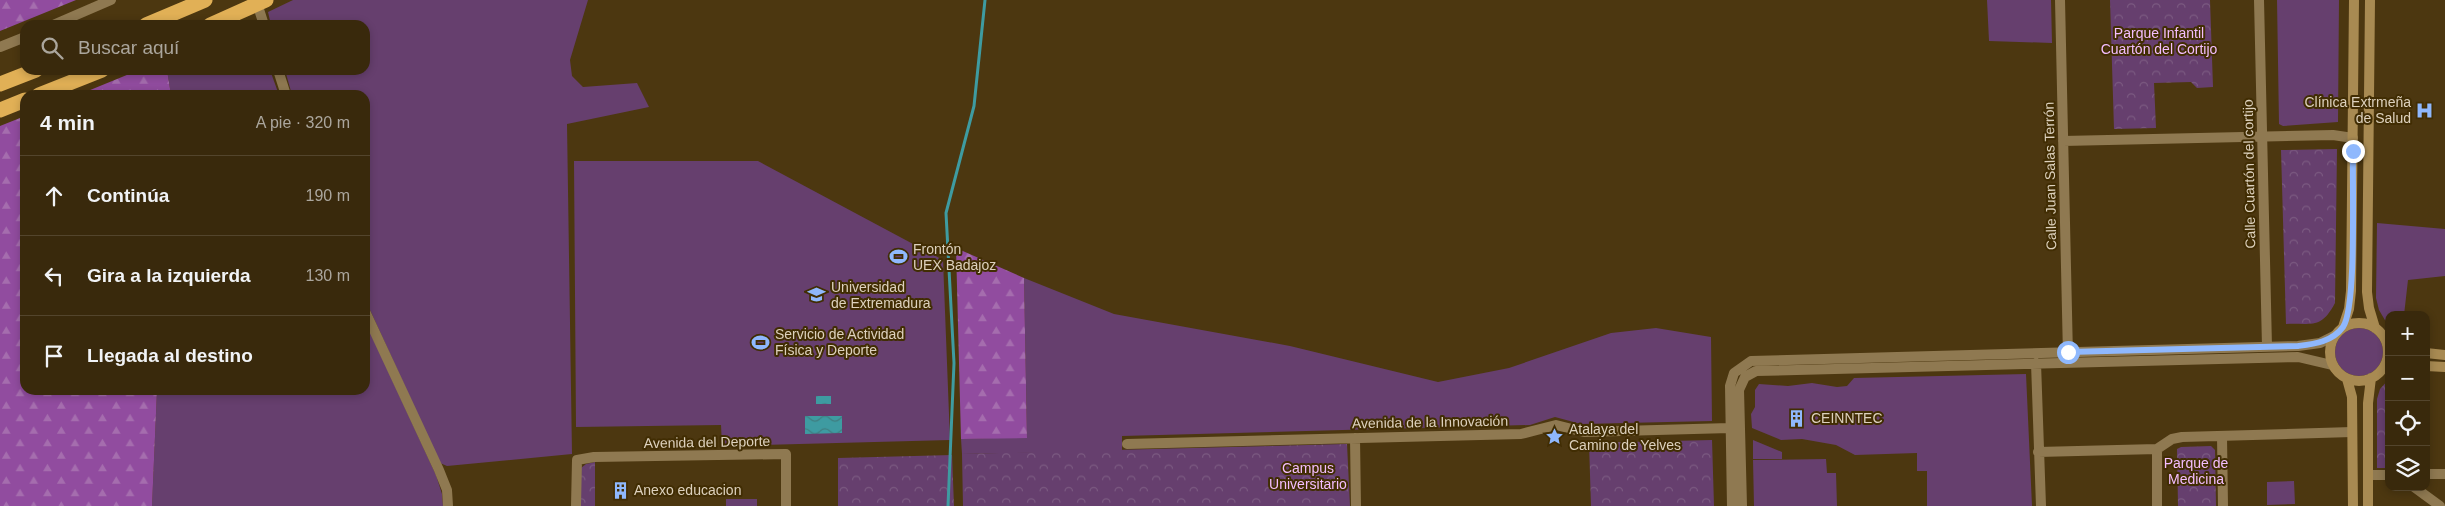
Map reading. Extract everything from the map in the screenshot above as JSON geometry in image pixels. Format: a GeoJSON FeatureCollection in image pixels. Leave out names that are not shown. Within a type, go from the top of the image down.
{"type":"FeatureCollection","features":[{"type":"Feature","properties":{"kind":"highway"},"geometry":{"type":"LineString","coordinates":[[158,20],[205,0]]}},
{"type":"Feature","properties":{"kind":"highway"},"geometry":{"type":"LineString","coordinates":[[221,20],[266,0]]}},
{"type":"Feature","properties":{"kind":"highway"},"geometry":{"type":"LineString","coordinates":[[0,84],[23,75]]}},
{"type":"Feature","properties":{"kind":"highway"},"geometry":{"type":"LineString","coordinates":[[51,90],[89,75]]}},
{"type":"Feature","properties":{"kind":"highway"},"geometry":{"type":"LineString","coordinates":[[0,110],[20,102]]}},
{"type":"Feature","properties":{"kind":"main road"},"geometry":{"type":"LineString","coordinates":[[2353,506],[2352,397],[2347,379],[2332,365],[2329,352],[2334,336],[2343,327],[2349,309],[2351,291],[2354,0]]}},
{"type":"Feature","properties":{"kind":"main road"},"geometry":{"type":"LineString","coordinates":[[2370,0],[2367,292],[2369,308],[2375,328],[2385,340]]}},
{"type":"Feature","properties":{"kind":"main road"},"geometry":{"type":"LineString","coordinates":[[2343,327],[2357,323],[2375,328]]}},
{"type":"Feature","properties":{"kind":"main road"},"geometry":{"type":"LineString","coordinates":[[2430,353],[2445,355]]}},
{"type":"Feature","properties":{"kind":"main road"},"geometry":{"type":"LineString","coordinates":[[2430,366],[2445,368]]}},
{"type":"Feature","properties":{"kind":"main road"},"geometry":{"type":"LineString","coordinates":[[2347,379],[2359,381],[2371,378],[2385,368]]}},
{"type":"Feature","properties":{"kind":"main road"},"geometry":{"type":"LineString","coordinates":[[2368,506],[2368,403],[2371,378]]}},
{"type":"Feature","properties":{"kind":"street"},"geometry":{"type":"LineString","coordinates":[[65,20],[111,0]]}},
{"type":"Feature","properties":{"kind":"street"},"geometry":{"type":"LineString","coordinates":[[256,0],[262,20]]}},
{"type":"Feature","properties":{"kind":"street","name":"Calle Juan Salas Terrón"},"geometry":{"type":"LineString","coordinates":[[2060,0],[2068,363]]}},
{"type":"Feature","properties":{"kind":"street","name":"Calle Cuartón del cortijo"},"geometry":{"type":"LineString","coordinates":[[2259,0],[2267,347]]}},
{"type":"Feature","properties":{"kind":"street"},"geometry":{"type":"LineString","coordinates":[[0,47],[20,39]]}},
{"type":"Feature","properties":{"kind":"street"},"geometry":{"type":"LineString","coordinates":[[280,75],[284,90]]}},
{"type":"Feature","properties":{"kind":"street"},"geometry":{"type":"LineString","coordinates":[[2063,141],[2338,135],[2353,138]]}},
{"type":"Feature","properties":{"kind":"street"},"geometry":{"type":"LineString","coordinates":[[370,321],[439,470],[447,490],[448,506]]}},
{"type":"Feature","properties":{"kind":"street"},"geometry":{"type":"LineString","coordinates":[[1732,506],[1730,382],[1738,369],[1751,361],[2267,347],[2320,343],[2334,336]]}},
{"type":"Feature","properties":{"kind":"street"},"geometry":{"type":"LineString","coordinates":[[1742,506],[1739,390],[1743,380],[1750,374],[1763,370],[2298,356],[2332,365]]}},
{"type":"Feature","properties":{"kind":"street"},"geometry":{"type":"LineString","coordinates":[[2036,363],[2041,506]]}},
{"type":"Feature","properties":{"kind":"street","name":"Avenida de la Innovación"},"geometry":{"type":"LineString","coordinates":[[1127,444],[1521,434],[1556,425],[1584,432],[1730,428]]}},
{"type":"Feature","properties":{"kind":"street"},"geometry":{"type":"LineString","coordinates":[[2038,452],[2156,450],[2172,439],[2182,437],[2352,432]]}},
{"type":"Feature","properties":{"kind":"street"},"geometry":{"type":"LineString","coordinates":[[2222,436],[2223,506]]}},
{"type":"Feature","properties":{"kind":"street"},"geometry":{"type":"LineString","coordinates":[[1355,438],[1356,506]]}},
{"type":"Feature","properties":{"kind":"street"},"geometry":{"type":"LineString","coordinates":[[2156,450],[2157,506]]}},
{"type":"Feature","properties":{"kind":"street","name":"Avenida del Deporte"},"geometry":{"type":"LineString","coordinates":[[576,506],[577,460],[594,457],[786,454],[786,506]]}},
{"type":"Feature","properties":{"kind":"street"},"geometry":{"type":"LineString","coordinates":[[2430,474],[2445,474]]}},
{"type":"Feature","properties":{"kind":"street"},"geometry":{"type":"LineString","coordinates":[[2368,475],[2385,475]]}},
{"type":"Feature","properties":{"kind":"street"},"geometry":{"type":"LineString","coordinates":[[2419,491],[2440,506]]}},
{"type":"Feature","properties":{"kind":"green space"},"geometry":{"type":"Polygon","coordinates":[[[0,0],[76,0],[27,20],[20,20],[20,23],[0,31],[0,0]]]}},
{"type":"Feature","properties":{"kind":"green space"},"geometry":{"type":"Polygon","coordinates":[[[293,0],[588,0],[570,60],[572,76],[583,87],[637,83],[649,107],[567,124],[572,454],[447,466],[440,463],[370,310],[370,90],[291,90],[286,75],[370,75],[370,20],[270,20],[268,12],[293,0]]]}},
{"type":"Feature","properties":{"kind":"green space"},"geometry":{"type":"Polygon","coordinates":[[[1987,0],[2051,0],[2052,43],[1989,41],[1987,0]]]}},
{"type":"Feature","properties":{"kind":"green space","name":"Parque Infantil Cuartón del Cortijo"},"geometry":{"type":"Polygon","coordinates":[[[2110,0],[2210,0],[2213,87],[2197,88],[2191,82],[2154,83],[2156,128],[2114,129],[2110,0]]]}},
{"type":"Feature","properties":{"kind":"green space"},"geometry":{"type":"Polygon","coordinates":[[[2277,0],[2339,0],[2338,122],[2283,126],[2279,124],[2277,0]]]}},
{"type":"Feature","properties":{"kind":"green space"},"geometry":{"type":"Polygon","coordinates":[[[127,75],[168,75],[170,90],[90,90],[127,75]]]}},
{"type":"Feature","properties":{"kind":"green space"},"geometry":{"type":"Polygon","coordinates":[[[168,75],[272,75],[277,90],[170,90],[168,75]]]}},
{"type":"Feature","properties":{"kind":"green space"},"geometry":{"type":"Polygon","coordinates":[[[20,118],[20,395],[157,395],[152,506],[0,506],[0,126],[20,118]]]}},
{"type":"Feature","properties":{"kind":"green space"},"geometry":{"type":"Polygon","coordinates":[[[2337,149],[2335,303],[2320,321],[2310,324],[2286,324],[2281,150],[2337,149]]]}},
{"type":"Feature","properties":{"kind":"green space","name":"Servicio de Actividad Física y Deporte"},"geometry":{"type":"Polygon","coordinates":[[[574,161],[758,161],[943,260],[950,440],[722,446],[721,425],[576,427],[574,161]]]}},
{"type":"Feature","properties":{"kind":"green space"},"geometry":{"type":"Polygon","coordinates":[[[2377,223],[2445,229],[2445,276],[2408,280],[2404,311],[2385,311],[2385,320],[2379,310],[2376,298],[2377,223]]]}},
{"type":"Feature","properties":{"kind":"green space"},"geometry":{"type":"Polygon","coordinates":[[[956,248],[1024,278],[1027,438],[961,439],[956,248]]]}},
{"type":"Feature","properties":{"kind":"green space"},"geometry":{"type":"Polygon","coordinates":[[[1024,278],[1114,314],[1290,346],[1438,382],[1509,368],[1611,333],[1656,328],[1711,337],[1712,421],[1581,424],[1555,417],[1530,425],[1122,436],[1122,451],[962,454],[961,439],[1027,437],[1024,278]]]}},
{"type":"Feature","properties":{"kind":"green space"},"geometry":{"type":"Polygon","coordinates":[[[2354,328],[2364,328],[2376,335],[2383,347],[2383,357],[2376,369],[2364,376],[2354,376],[2346,372],[2339,365],[2335,357],[2335,347],[2339,339],[2346,332],[2354,328]]]}},
{"type":"Feature","properties":{"kind":"green space"},"geometry":{"type":"Polygon","coordinates":[[[370,332],[436,475],[442,494],[443,506],[152,506],[157,395],[370,395],[370,332]]]}},
{"type":"Feature","properties":{"kind":"green space"},"geometry":{"type":"Polygon","coordinates":[[[2026,374],[2032,506],[1927,506],[1927,471],[1917,471],[1917,453],[1855,455],[1836,445],[1802,439],[1781,440],[1752,428],[1751,414],[1755,407],[1755,390],[1759,384],[1788,386],[1812,383],[1837,387],[1847,386],[1854,378],[2026,374]]]}},
{"type":"Feature","properties":{"kind":"green space"},"geometry":{"type":"Polygon","coordinates":[[[2385,383],[2385,468],[2377,468],[2377,399],[2380,389],[2385,383]]]}},
{"type":"Feature","properties":{"kind":"green space"},"geometry":{"type":"Polygon","coordinates":[[[1712,440],[1714,506],[1591,506],[1589,443],[1712,440]]]}},
{"type":"Feature","properties":{"kind":"green space"},"geometry":{"type":"Polygon","coordinates":[[[1753,440],[1782,452],[1782,459],[1753,459],[1753,440]]]}},
{"type":"Feature","properties":{"kind":"green space","name":"Campus Universitario"},"geometry":{"type":"Polygon","coordinates":[[[1347,444],[1350,506],[963,506],[962,454],[1347,444]]]}},
{"type":"Feature","properties":{"kind":"green space","name":"Parque de Medicina"},"geometry":{"type":"Polygon","coordinates":[[[2211,446],[2215,450],[2216,506],[2178,506],[2177,449],[2181,447],[2211,446]]]}},
{"type":"Feature","properties":{"kind":"green space"},"geometry":{"type":"Polygon","coordinates":[[[952,455],[954,506],[838,506],[838,458],[952,455]]]}},
{"type":"Feature","properties":{"kind":"green space"},"geometry":{"type":"Polygon","coordinates":[[[1826,459],[1827,473],[1836,473],[1837,506],[1754,506],[1753,460],[1826,459]]]}},
{"type":"Feature","properties":{"kind":"green space"},"geometry":{"type":"Polygon","coordinates":[[[595,462],[595,506],[580,506],[581,468],[586,464],[595,462]]]}},
{"type":"Feature","properties":{"kind":"green space"},"geometry":{"type":"Polygon","coordinates":[[[2294,481],[2295,504],[2267,505],[2267,482],[2294,481]]]}},
{"type":"Feature","properties":{"kind":"green space"},"geometry":{"type":"Polygon","coordinates":[[[726,499],[757,499],[757,506],[726,506],[726,499]]]}},
{"type":"Feature","properties":{"kind":"water"},"geometry":{"type":"Polygon","coordinates":[[[816,396],[831,396],[831,404],[816,404],[816,396]]]}},
{"type":"Feature","properties":{"kind":"water"},"geometry":{"type":"Polygon","coordinates":[[[805,416],[842,416],[842,433],[805,434],[805,416]]]}},
{"type":"Feature","properties":{"kind":"waterway"},"geometry":{"type":"LineString","coordinates":[[948,506],[954,363],[946,213],[974,106],[985,0]]}},
{"type":"Feature","properties":{"kind":"place","name":"Clínica Extrmeña de Salud"},"geometry":{"type":"Point","coordinates":[2425,110]}},
{"type":"Feature","properties":{"kind":"place","name":"Frontón UEX Badajoz"},"geometry":{"type":"Point","coordinates":[899,257]}},
{"type":"Feature","properties":{"kind":"place","name":"Universidad de Extremadura"},"geometry":{"type":"Point","coordinates":[817,295]}},
{"type":"Feature","properties":{"kind":"place","name":"Servicio de Actividad Física y Deporte"},"geometry":{"type":"Point","coordinates":[761,342]}},
{"type":"Feature","properties":{"kind":"place","name":"CEINNTEC"},"geometry":{"type":"Point","coordinates":[1797,418]}},
{"type":"Feature","properties":{"kind":"place","name":"Atalaya del Camino de Yelves"},"geometry":{"type":"Point","coordinates":[1555,437]}},
{"type":"Feature","properties":{"kind":"place","name":"Anexo educacion"},"geometry":{"type":"Point","coordinates":[620,490]}},
{"type":"Feature","properties":{"kind":"route"},"geometry":{"type":"LineString","coordinates":[[2068,352],[2298,346],[2320,343],[2334,336],[2343,327],[2351,300],[2353,151]]}}]}
